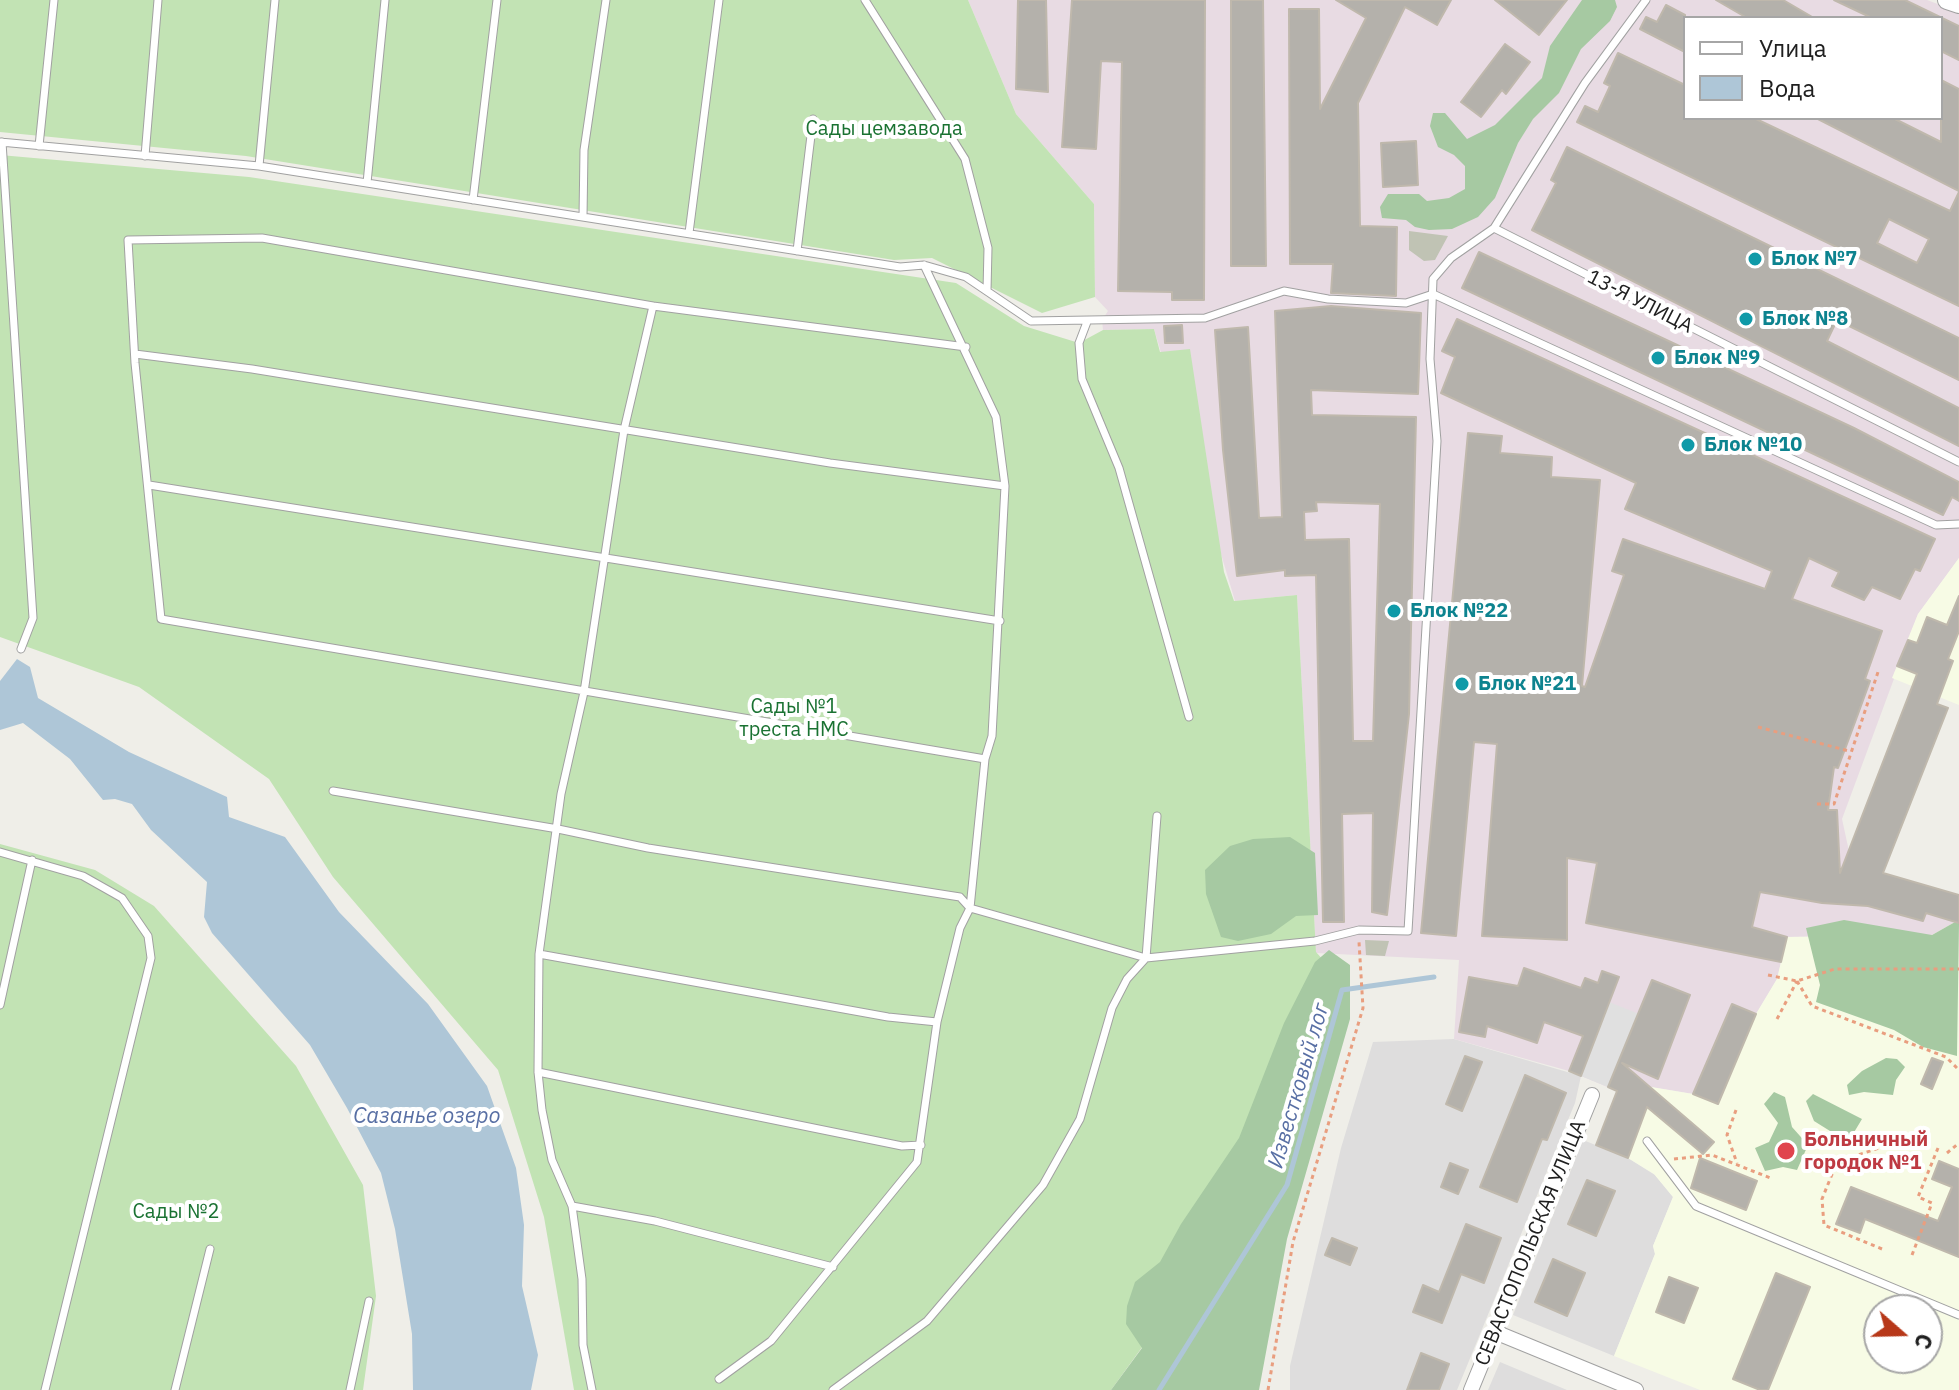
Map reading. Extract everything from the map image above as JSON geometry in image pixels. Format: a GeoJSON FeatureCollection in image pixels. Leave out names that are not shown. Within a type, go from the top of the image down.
{"type":"FeatureCollection","features":[{"type":"Feature","properties":{"kind":"street"},"geometry":{"type":"LineString","coordinates":[[1947,0],[1959,4]]}},
{"type":"Feature","properties":{"kind":"street","name":"СЕВАСТОПОЛЬСКАЯ УЛИЦА"},"geometry":{"type":"LineString","coordinates":[[1471,1390],[1592,1095]]}},
{"type":"Feature","properties":{"kind":"street"},"geometry":{"type":"LineString","coordinates":[[1495,1332],[1636,1390]]}},
{"type":"Feature","properties":{"kind":"lane"},"geometry":{"type":"LineString","coordinates":[[39,146],[54,0]]}},
{"type":"Feature","properties":{"kind":"lane"},"geometry":{"type":"LineString","coordinates":[[145,156],[158,0]]}},
{"type":"Feature","properties":{"kind":"lane"},"geometry":{"type":"LineString","coordinates":[[259,166],[275,0]]}},
{"type":"Feature","properties":{"kind":"lane"},"geometry":{"type":"LineString","coordinates":[[367,183],[385,0]]}},
{"type":"Feature","properties":{"kind":"lane"},"geometry":{"type":"LineString","coordinates":[[473,200],[497,0]]}},
{"type":"Feature","properties":{"kind":"lane"},"geometry":{"type":"LineString","coordinates":[[583,217],[584,150],[606,0]]}},
{"type":"Feature","properties":{"kind":"lane"},"geometry":{"type":"LineString","coordinates":[[689,233],[719,0]]}},
{"type":"Feature","properties":{"kind":"lane"},"geometry":{"type":"LineString","coordinates":[[865,0],[965,159],[988,248],[987,291]]}},
{"type":"Feature","properties":{"kind":"lane"},"geometry":{"type":"LineString","coordinates":[[333,791],[558,829],[648,848],[960,897],[970,908],[1146,958],[1315,941],[1359,930],[1408,931],[1437,441],[1430,359],[1433,279],[1451,258],[1494,228],[1585,83],[1646,0]]}},
{"type":"Feature","properties":{"kind":"lane"},"geometry":{"type":"LineString","coordinates":[[797,251],[813,119]]}},
{"type":"Feature","properties":{"kind":"lane"},"geometry":{"type":"LineString","coordinates":[[21,649],[33,618],[1,142],[259,166],[900,267],[924,265],[966,277],[1031,321],[1205,318],[1284,291],[1328,299],[1406,303],[1433,294],[1936,525],[1959,524]]}},
{"type":"Feature","properties":{"kind":"lane","name":"13-Я УЛИЦА"},"geometry":{"type":"LineString","coordinates":[[1494,228],[1959,462]]}},
{"type":"Feature","properties":{"kind":"lane"},"geometry":{"type":"LineString","coordinates":[[966,347],[653,306],[262,238],[128,240],[135,354],[161,619],[985,759]]}},
{"type":"Feature","properties":{"kind":"lane"},"geometry":{"type":"LineString","coordinates":[[719,1379],[771,1341],[917,1162],[937,1022],[960,928],[970,908],[985,759],[992,736],[1005,486],[996,417],[966,347],[924,265]]}},
{"type":"Feature","properties":{"kind":"lane"},"geometry":{"type":"LineString","coordinates":[[592,1390],[583,1345],[582,1279],[572,1206],[552,1160],[538,1072],[539,954],[561,794],[584,692],[624,430],[653,306]]}},
{"type":"Feature","properties":{"kind":"lane"},"geometry":{"type":"LineString","coordinates":[[1087,322],[1079,343],[1082,379],[1119,468],[1189,717]]}},
{"type":"Feature","properties":{"kind":"lane"},"geometry":{"type":"LineString","coordinates":[[135,354],[252,369],[830,463],[1005,486]]}},
{"type":"Feature","properties":{"kind":"lane"},"geometry":{"type":"LineString","coordinates":[[149,485],[1000,621]]}},
{"type":"Feature","properties":{"kind":"lane"},"geometry":{"type":"LineString","coordinates":[[833,1390],[927,1321],[1043,1185],[1080,1119],[1112,1008],[1127,979],[1146,958],[1157,816]]}},
{"type":"Feature","properties":{"kind":"lane"},"geometry":{"type":"LineString","coordinates":[[0,852],[83,876],[122,898],[148,936],[151,958],[45,1390]]}},
{"type":"Feature","properties":{"kind":"lane"},"geometry":{"type":"LineString","coordinates":[[0,1005],[32,860]]}},
{"type":"Feature","properties":{"kind":"lane"},"geometry":{"type":"LineString","coordinates":[[539,954],[888,1017],[937,1022]]}},
{"type":"Feature","properties":{"kind":"lane"},"geometry":{"type":"LineString","coordinates":[[538,1072],[902,1146],[921,1145]]}},
{"type":"Feature","properties":{"kind":"lane"},"geometry":{"type":"LineString","coordinates":[[1647,1141],[1696,1206],[1959,1315]]}},
{"type":"Feature","properties":{"kind":"lane"},"geometry":{"type":"LineString","coordinates":[[572,1206],[655,1221],[833,1267]]}},
{"type":"Feature","properties":{"kind":"lane"},"geometry":{"type":"LineString","coordinates":[[175,1390],[210,1249]]}},
{"type":"Feature","properties":{"kind":"lane"},"geometry":{"type":"LineString","coordinates":[[350,1390],[369,1301]]}},
{"type":"Feature","properties":{"kind":"path"},"geometry":{"type":"LineString","coordinates":[[1817,804],[1834,804],[1849,751],[1878,672]]}},
{"type":"Feature","properties":{"kind":"path"},"geometry":{"type":"LineString","coordinates":[[1758,727],[1849,751]]}},
{"type":"Feature","properties":{"kind":"path"},"geometry":{"type":"LineString","coordinates":[[1268,1390],[1293,1242],[1363,1008],[1359,930]]}},
{"type":"Feature","properties":{"kind":"path"},"geometry":{"type":"LineString","coordinates":[[1768,975],[1797,981],[1848,968],[1959,969]]}},
{"type":"Feature","properties":{"kind":"path"},"geometry":{"type":"LineString","coordinates":[[1777,1019],[1797,981]]}},
{"type":"Feature","properties":{"kind":"path"},"geometry":{"type":"LineString","coordinates":[[1797,981],[1812,1006],[1946,1057],[1959,1070]]}},
{"type":"Feature","properties":{"kind":"path"},"geometry":{"type":"LineString","coordinates":[[1736,1110],[1727,1135],[1738,1165]]}},
{"type":"Feature","properties":{"kind":"path"},"geometry":{"type":"LineString","coordinates":[[1882,1249],[1824,1225],[1822,1199],[1837,1162],[1915,1136]]}},
{"type":"Feature","properties":{"kind":"path"},"geometry":{"type":"LineString","coordinates":[[1947,1153],[1959,1143]]}},
{"type":"Feature","properties":{"kind":"path"},"geometry":{"type":"LineString","coordinates":[[1912,1255],[1932,1203],[1918,1197],[1938,1148]]}},
{"type":"Feature","properties":{"kind":"path"},"geometry":{"type":"LineString","coordinates":[[1662,1160],[1712,1155],[1773,1179]]}},
{"type":"Feature","properties":{"kind":"shaded area"},"geometry":{"type":"Polygon","coordinates":[[[968,0],[1927,0],[1959,12],[1959,558],[1918,614],[1842,819],[1852,865],[1959,895],[1959,923],[1932,935],[1787,937],[1777,979],[1756,1014],[1718,1104],[1693,1094],[1621,1082],[1617,1091],[1569,1071],[1454,1039],[1459,960],[1316,953],[1297,595],[1235,601],[1154,329],[1103,330],[1102,320],[1108,311],[1095,297],[1094,204],[1016,114],[968,0]]]}},
{"type":"Feature","properties":{"kind":"shaded area"},"geometry":{"type":"Polygon","coordinates":[[[1409,231],[1448,236],[1435,260],[1424,261],[1409,250],[1409,231]]]}},
{"type":"Feature","properties":{"kind":"shaded area"},"geometry":{"type":"Polygon","coordinates":[[[1959,558],[1959,705],[1892,678],[1918,614],[1959,558]]]}},
{"type":"Feature","properties":{"kind":"shaded area","name":"Больничный городок №1"},"geometry":{"type":"Polygon","coordinates":[[[1955,922],[1959,923],[1959,1390],[1700,1390],[1614,1356],[1655,1254],[1653,1246],[1673,1197],[1654,1174],[1628,1158],[1596,1145],[1621,1082],[1693,1094],[1718,1104],[1756,1014],[1777,979],[1787,937],[1932,935],[1955,922]]]}},
{"type":"Feature","properties":{"kind":"shaded area"},"geometry":{"type":"Polygon","coordinates":[[[1365,940],[1389,941],[1385,956],[1366,955],[1365,940]]]}},
{"type":"Feature","properties":{"kind":"shaded area"},"geometry":{"type":"Polygon","coordinates":[[[1609,1002],[1639,1014],[1608,1087],[1581,1076],[1609,1002]]]}},
{"type":"Feature","properties":{"kind":"shaded area"},"geometry":{"type":"Polygon","coordinates":[[[1454,1039],[1581,1076],[1575,1103],[1457,1390],[1290,1390],[1290,1366],[1341,1148],[1373,1042],[1454,1039]]]}},
{"type":"Feature","properties":{"kind":"shaded area"},"geometry":{"type":"Polygon","coordinates":[[[1583,1140],[1628,1158],[1655,1175],[1673,1197],[1653,1246],[1655,1254],[1614,1356],[1513,1315],[1583,1140]]]}},
{"type":"Feature","properties":{"kind":"shaded area"},"geometry":{"type":"Polygon","coordinates":[[[1500,1362],[1567,1390],[1488,1390],[1500,1362]]]}},
{"type":"Feature","properties":{"kind":"green space","name":"Сады цемзавода"},"geometry":{"type":"Polygon","coordinates":[[[0,0],[968,0],[1016,114],[1094,204],[1095,297],[1042,313],[932,258],[894,260],[246,156],[0,132],[0,0]]]}},
{"type":"Feature","properties":{"kind":"green space"},"geometry":{"type":"Polygon","coordinates":[[[1582,0],[1615,0],[1617,7],[1610,21],[1581,49],[1559,93],[1533,119],[1518,143],[1495,198],[1478,217],[1452,229],[1429,230],[1415,227],[1406,220],[1382,218],[1380,207],[1388,194],[1419,194],[1427,201],[1449,198],[1465,189],[1465,166],[1454,155],[1438,147],[1430,126],[1433,113],[1445,113],[1467,139],[1495,125],[1542,78],[1550,46],[1582,0]]]}},
{"type":"Feature","properties":{"kind":"green space","name":"Сады №1 треста НМС"},"geometry":{"type":"Polygon","coordinates":[[[0,155],[249,177],[956,283],[1024,326],[1079,343],[1103,330],[1154,329],[1160,352],[1190,349],[1224,572],[1234,601],[1297,595],[1316,952],[1340,979],[1281,1156],[1111,1390],[574,1390],[544,1217],[498,1070],[333,877],[269,779],[139,687],[0,637],[0,155]]]}},
{"type":"Feature","properties":{"kind":"green space"},"geometry":{"type":"Polygon","coordinates":[[[1290,837],[1315,853],[1318,915],[1296,916],[1271,934],[1238,941],[1221,937],[1206,894],[1205,870],[1230,846],[1253,839],[1290,837]]]}},
{"type":"Feature","properties":{"kind":"green space","name":"Сады №2"},"geometry":{"type":"Polygon","coordinates":[[[0,844],[95,870],[154,906],[296,1066],[363,1185],[376,1296],[363,1390],[0,1390],[0,844]]]}},
{"type":"Feature","properties":{"kind":"green space"},"geometry":{"type":"Polygon","coordinates":[[[1844,920],[1932,935],[1955,922],[1959,923],[1957,1056],[1923,1047],[1894,1030],[1816,1002],[1820,985],[1806,928],[1844,920]]]}},
{"type":"Feature","properties":{"kind":"green space"},"geometry":{"type":"Polygon","coordinates":[[[1329,950],[1350,965],[1350,1019],[1287,1239],[1259,1390],[1111,1390],[1142,1348],[1126,1324],[1127,1306],[1135,1282],[1160,1262],[1181,1224],[1239,1138],[1284,1023],[1315,962],[1329,950]]]}},
{"type":"Feature","properties":{"kind":"green space"},"geometry":{"type":"Polygon","coordinates":[[[1886,1058],[1897,1059],[1905,1067],[1896,1080],[1893,1095],[1864,1092],[1849,1095],[1847,1085],[1862,1071],[1886,1058]]]}},
{"type":"Feature","properties":{"kind":"green space"},"geometry":{"type":"Polygon","coordinates":[[[1774,1092],[1785,1097],[1792,1127],[1808,1145],[1797,1170],[1783,1167],[1765,1171],[1755,1148],[1769,1142],[1778,1123],[1764,1104],[1774,1092]]]}},
{"type":"Feature","properties":{"kind":"green space"},"geometry":{"type":"Polygon","coordinates":[[[1813,1094],[1862,1119],[1853,1134],[1838,1136],[1814,1121],[1806,1101],[1813,1094]]]}},
{"type":"Feature","properties":{"kind":"water","name":"Сазанье озеро"},"geometry":{"type":"Polygon","coordinates":[[[17,659],[30,667],[38,698],[129,752],[227,797],[229,817],[285,837],[339,912],[428,1004],[487,1086],[516,1168],[524,1225],[522,1286],[538,1355],[531,1390],[413,1390],[412,1334],[395,1229],[381,1173],[347,1108],[310,1045],[212,933],[204,917],[207,882],[151,830],[132,804],[115,799],[103,800],[70,759],[23,723],[0,730],[0,681],[17,659]]]}},
{"type":"Feature","properties":{"kind":"building"},"geometry":{"type":"Polygon","coordinates":[[[1018,0],[1046,0],[1048,92],[1016,89],[1018,0]]]}},
{"type":"Feature","properties":{"kind":"building"},"geometry":{"type":"Polygon","coordinates":[[[1072,0],[1205,0],[1204,300],[1172,300],[1172,292],[1118,291],[1122,62],[1101,61],[1096,149],[1062,147],[1072,0]]]}},
{"type":"Feature","properties":{"kind":"building"},"geometry":{"type":"Polygon","coordinates":[[[1231,0],[1263,0],[1266,266],[1231,266],[1231,0]]]}},
{"type":"Feature","properties":{"kind":"building"},"geometry":{"type":"Polygon","coordinates":[[[1336,0],[1451,0],[1437,25],[1405,7],[1358,103],[1360,226],[1397,227],[1396,296],[1331,293],[1333,264],[1290,264],[1289,9],[1319,9],[1320,109],[1366,18],[1336,0]]]}},
{"type":"Feature","properties":{"kind":"building"},"geometry":{"type":"Polygon","coordinates":[[[1495,0],[1567,0],[1539,35],[1495,0]]]}},
{"type":"Feature","properties":{"kind":"building"},"geometry":{"type":"Polygon","coordinates":[[[1716,0],[1783,0],[1811,16],[1744,16],[1716,0]]]}},
{"type":"Feature","properties":{"kind":"building"},"geometry":{"type":"Polygon","coordinates":[[[1834,0],[1905,0],[1938,16],[1868,16],[1834,0]]]}},
{"type":"Feature","properties":{"kind":"building"},"geometry":{"type":"Polygon","coordinates":[[[1666,5],[1685,15],[1683,51],[1640,29],[1646,17],[1657,22],[1666,5]]]}},
{"type":"Feature","properties":{"kind":"building"},"geometry":{"type":"Polygon","coordinates":[[[1943,18],[1959,26],[1959,60],[1943,52],[1943,18]]]}},
{"type":"Feature","properties":{"kind":"building"},"geometry":{"type":"Polygon","coordinates":[[[1505,44],[1530,62],[1506,94],[1502,90],[1481,117],[1461,102],[1505,44]]]}},
{"type":"Feature","properties":{"kind":"building"},"geometry":{"type":"Polygon","coordinates":[[[1618,53],[1683,84],[1683,120],[1758,120],[1950,211],[1959,192],[1959,306],[1577,122],[1585,106],[1598,112],[1610,86],[1604,83],[1618,53]],[[1889,219],[1877,243],[1917,263],[1929,239],[1889,219]]]}},
{"type":"Feature","properties":{"kind":"building"},"geometry":{"type":"Polygon","coordinates":[[[1943,81],[1959,89],[1959,191],[1820,120],[1897,120],[1941,142],[1943,81]]]}},
{"type":"Feature","properties":{"kind":"building"},"geometry":{"type":"Polygon","coordinates":[[[1416,141],[1418,185],[1383,187],[1381,143],[1416,141]]]}},
{"type":"Feature","properties":{"kind":"building"},"geometry":{"type":"Polygon","coordinates":[[[1567,147],[1959,338],[1959,380],[1837,320],[1827,341],[1959,408],[1959,446],[1532,230],[1556,183],[1551,180],[1567,147]]]}},
{"type":"Feature","properties":{"kind":"building","name":"Блок №9"},"geometry":{"type":"Polygon","coordinates":[[[1479,252],[1854,428],[1959,482],[1959,501],[1952,497],[1943,515],[1462,288],[1479,252]]]}},
{"type":"Feature","properties":{"kind":"building"},"geometry":{"type":"Polygon","coordinates":[[[1331,306],[1421,313],[1418,394],[1311,390],[1312,415],[1416,417],[1409,714],[1387,915],[1372,912],[1373,813],[1342,814],[1344,922],[1323,922],[1316,575],[1285,576],[1285,570],[1237,576],[1223,450],[1215,330],[1248,327],[1259,518],[1282,517],[1275,311],[1331,306]],[[1316,502],[1317,511],[1304,512],[1305,540],[1349,539],[1353,741],[1373,741],[1380,504],[1316,502]]]}},
{"type":"Feature","properties":{"kind":"building"},"geometry":{"type":"Polygon","coordinates":[[[1457,319],[1935,539],[1920,571],[1915,569],[1900,599],[1872,587],[1864,600],[1832,586],[1839,572],[1809,558],[1792,599],[1882,631],[1865,679],[1870,681],[1838,768],[1834,767],[1828,810],[1837,810],[1840,873],[1917,674],[1897,666],[1908,640],[1917,643],[1927,617],[1947,625],[1959,596],[1959,631],[1948,659],[1953,661],[1937,704],[1948,708],[1883,873],[1959,895],[1959,923],[1926,913],[1923,921],[1868,906],[1822,903],[1760,892],[1752,927],[1787,937],[1781,962],[1586,923],[1597,863],[1567,858],[1567,940],[1482,936],[1497,744],[1474,742],[1456,936],[1421,933],[1468,433],[1502,436],[1500,453],[1552,457],[1551,477],[1600,480],[1582,686],[1585,687],[1624,575],[1612,571],[1623,539],[1765,589],[1772,571],[1625,509],[1636,483],[1441,393],[1455,357],[1442,351],[1457,319]]]}},
{"type":"Feature","properties":{"kind":"building"},"geometry":{"type":"Polygon","coordinates":[[[1182,325],[1183,343],[1165,343],[1164,326],[1182,325]]]}},
{"type":"Feature","properties":{"kind":"building"},"geometry":{"type":"Polygon","coordinates":[[[1524,968],[1581,988],[1585,978],[1598,983],[1602,971],[1619,977],[1581,1076],[1569,1071],[1583,1036],[1544,1022],[1537,1043],[1487,1026],[1485,1037],[1459,1032],[1469,977],[1518,986],[1524,968]]]}},
{"type":"Feature","properties":{"kind":"building"},"geometry":{"type":"Polygon","coordinates":[[[1652,980],[1690,995],[1658,1079],[1622,1063],[1714,1142],[1703,1154],[1647,1107],[1628,1158],[1596,1145],[1617,1091],[1608,1087],[1652,980]]]}},
{"type":"Feature","properties":{"kind":"building"},"geometry":{"type":"Polygon","coordinates":[[[1732,1004],[1756,1014],[1718,1104],[1693,1094],[1732,1004]]]}},
{"type":"Feature","properties":{"kind":"building"},"geometry":{"type":"Polygon","coordinates":[[[1465,1056],[1482,1062],[1462,1111],[1446,1104],[1465,1056]]]}},
{"type":"Feature","properties":{"kind":"building"},"geometry":{"type":"Polygon","coordinates":[[[1932,1058],[1943,1062],[1932,1089],[1921,1084],[1932,1058]]]}},
{"type":"Feature","properties":{"kind":"building"},"geometry":{"type":"Polygon","coordinates":[[[1525,1075],[1566,1093],[1547,1140],[1542,1139],[1517,1202],[1480,1187],[1525,1075]]]}},
{"type":"Feature","properties":{"kind":"building"},"geometry":{"type":"Polygon","coordinates":[[[1700,1158],[1757,1181],[1746,1210],[1691,1188],[1700,1158]]]}},
{"type":"Feature","properties":{"kind":"building"},"geometry":{"type":"Polygon","coordinates":[[[1939,1161],[1959,1169],[1959,1257],[1865,1219],[1860,1233],[1836,1224],[1851,1187],[1938,1221],[1952,1187],[1932,1179],[1939,1161]]]}},
{"type":"Feature","properties":{"kind":"building"},"geometry":{"type":"Polygon","coordinates":[[[1450,1163],[1468,1170],[1458,1194],[1441,1187],[1450,1163]]]}},
{"type":"Feature","properties":{"kind":"building"},"geometry":{"type":"Polygon","coordinates":[[[1587,1180],[1615,1191],[1596,1236],[1568,1224],[1587,1180]]]}},
{"type":"Feature","properties":{"kind":"building"},"geometry":{"type":"Polygon","coordinates":[[[1466,1224],[1501,1238],[1484,1283],[1461,1274],[1442,1323],[1413,1312],[1423,1285],[1439,1292],[1466,1224]]]}},
{"type":"Feature","properties":{"kind":"building"},"geometry":{"type":"Polygon","coordinates":[[[1332,1238],[1357,1248],[1350,1265],[1325,1255],[1332,1238]]]}},
{"type":"Feature","properties":{"kind":"building"},"geometry":{"type":"Polygon","coordinates":[[[1553,1259],[1585,1273],[1567,1316],[1535,1302],[1553,1259]]]}},
{"type":"Feature","properties":{"kind":"building"},"geometry":{"type":"Polygon","coordinates":[[[1776,1273],[1810,1287],[1768,1390],[1760,1390],[1733,1379],[1776,1273]]]}},
{"type":"Feature","properties":{"kind":"building"},"geometry":{"type":"Polygon","coordinates":[[[1669,1277],[1698,1288],[1684,1323],[1656,1312],[1669,1277]]]}},
{"type":"Feature","properties":{"kind":"building"},"geometry":{"type":"Polygon","coordinates":[[[1421,1353],[1449,1364],[1439,1390],[1407,1390],[1421,1353]]]}},
{"type":"Feature","properties":{"kind":"waterway","name":"Известковый лог"},"geometry":{"type":"LineString","coordinates":[[1159,1390],[1287,1185],[1342,990],[1434,977]]}},
{"type":"Feature","properties":{"kind":"place","name":"Блок №7"},"geometry":{"type":"Point","coordinates":[1755,259]}},
{"type":"Feature","properties":{"kind":"place","name":"Блок №8"},"geometry":{"type":"Point","coordinates":[1746,319]}},
{"type":"Feature","properties":{"kind":"place","name":"Блок №9"},"geometry":{"type":"Point","coordinates":[1658,358]}},
{"type":"Feature","properties":{"kind":"place","name":"Блок №10"},"geometry":{"type":"Point","coordinates":[1688,445]}},
{"type":"Feature","properties":{"kind":"place","name":"Блок №22"},"geometry":{"type":"Point","coordinates":[1394,611]}},
{"type":"Feature","properties":{"kind":"place","name":"Блок №21"},"geometry":{"type":"Point","coordinates":[1462,684]}},
{"type":"Feature","properties":{"kind":"place","name":"Больничный городок №1"},"geometry":{"type":"Point","coordinates":[1786,1151]}}]}
